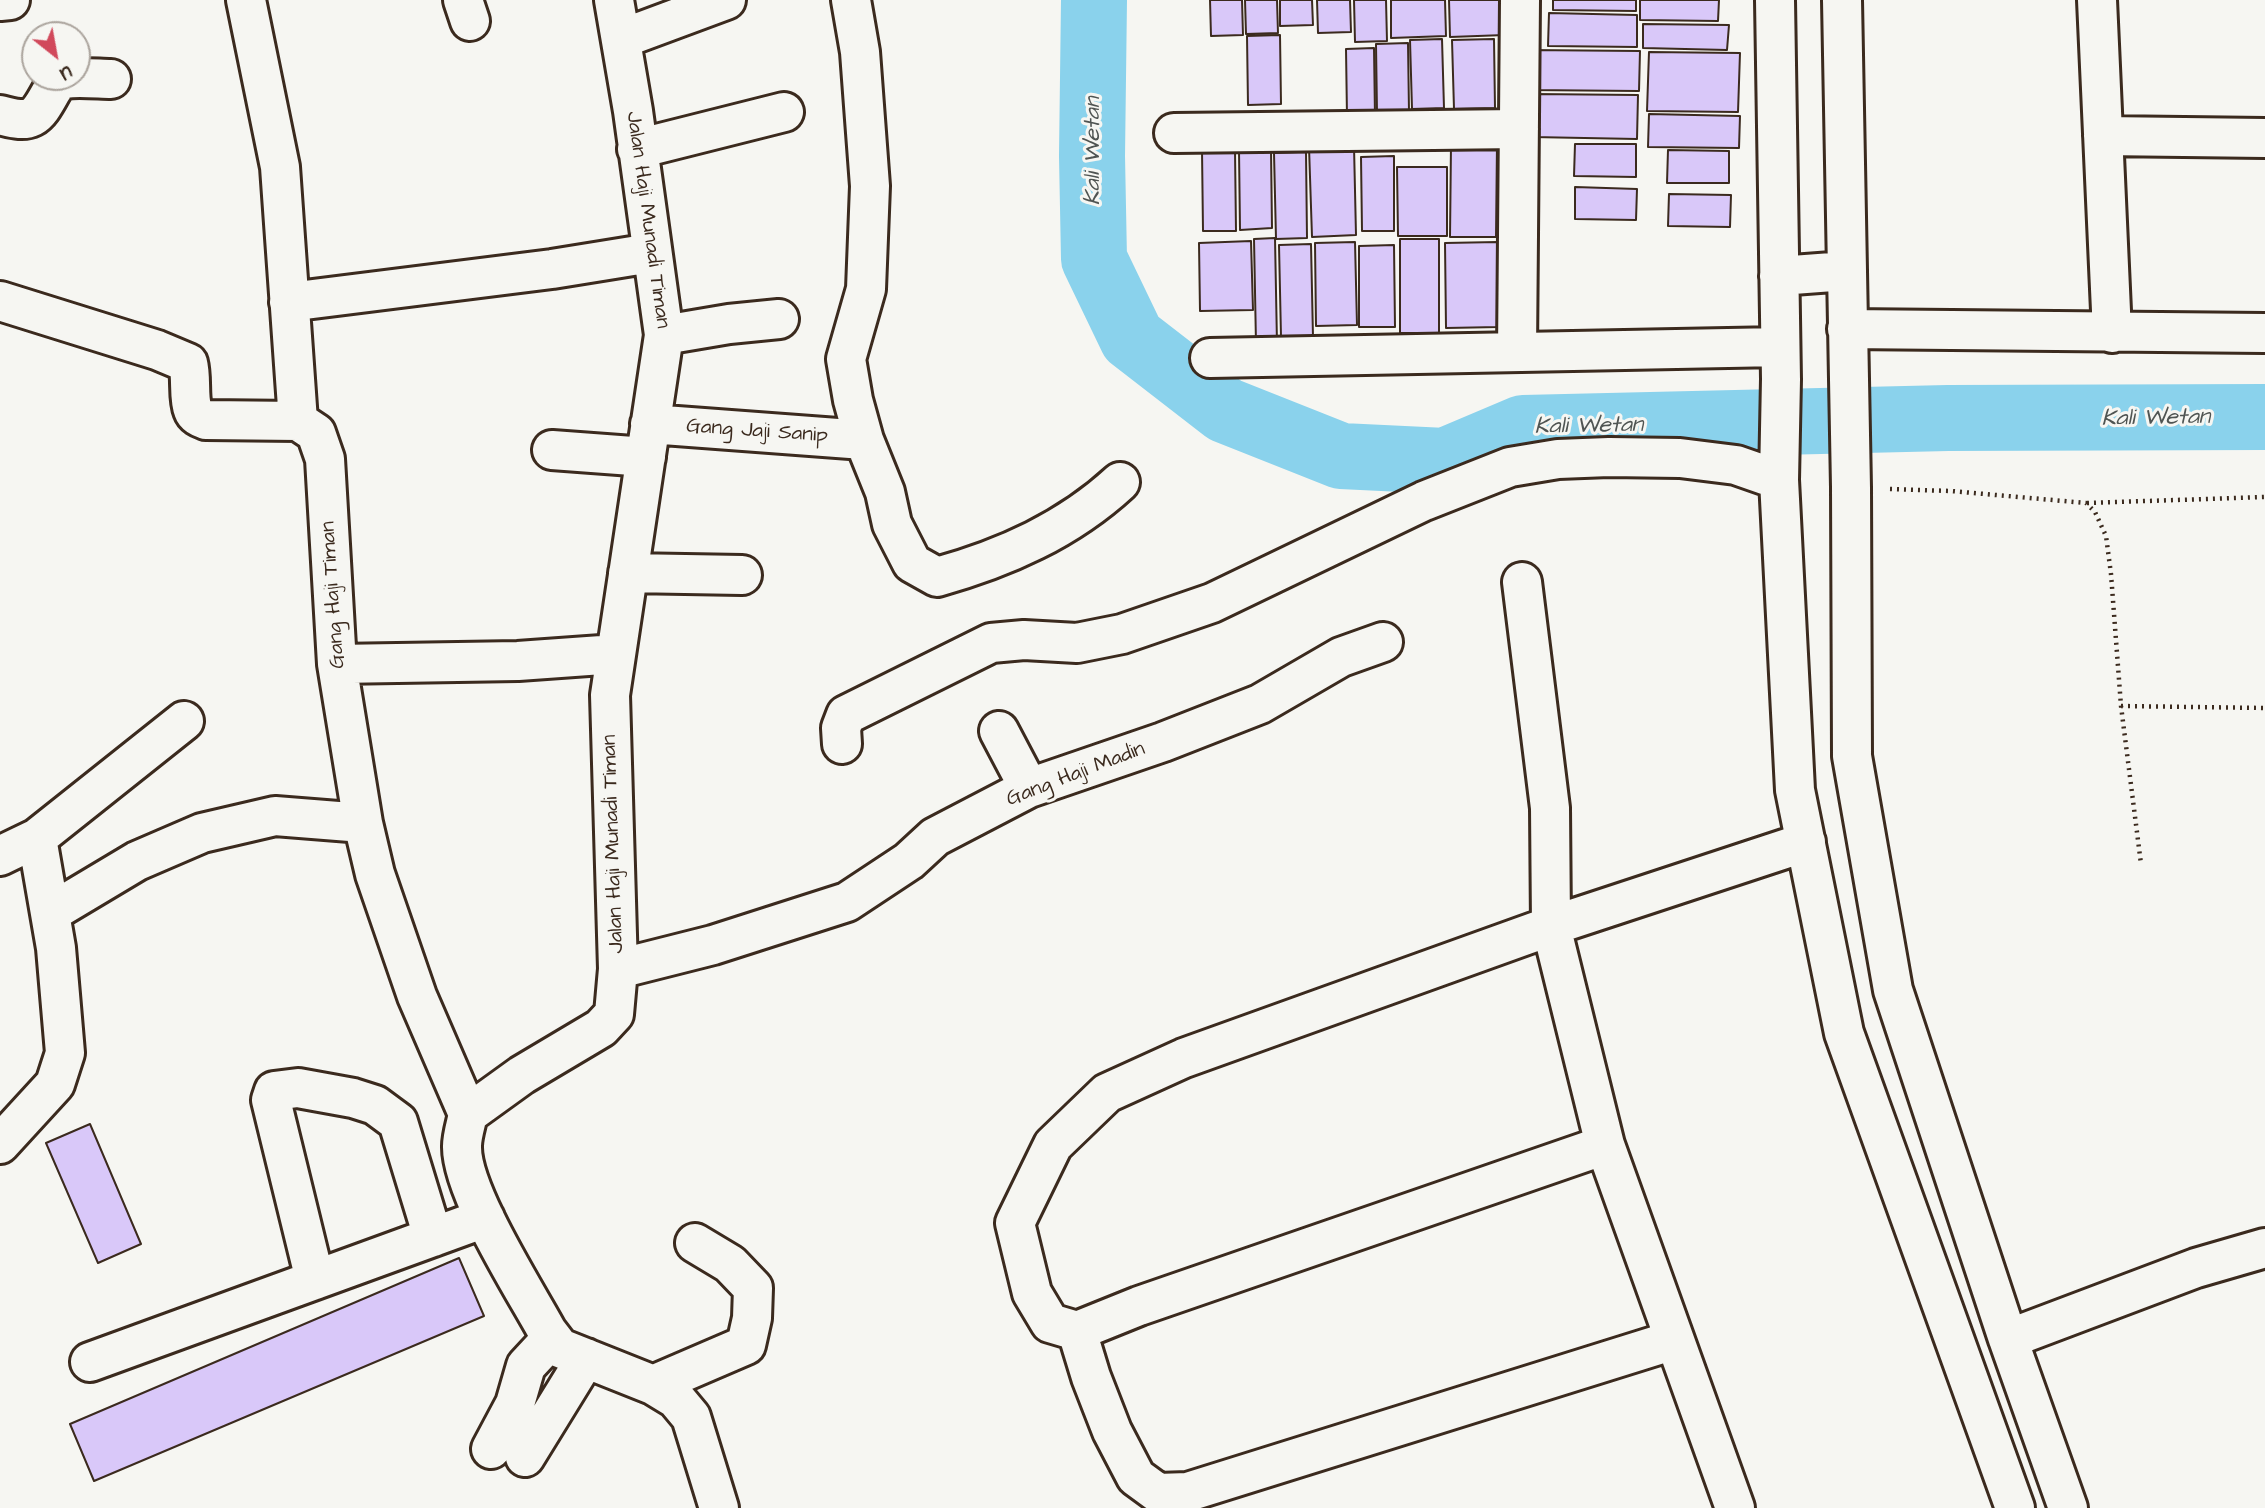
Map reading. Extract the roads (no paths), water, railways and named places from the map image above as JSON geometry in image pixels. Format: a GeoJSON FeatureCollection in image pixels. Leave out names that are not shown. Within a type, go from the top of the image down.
{"type":"FeatureCollection","features":[{"type":"Feature","properties":{"kind":"street"},"geometry":{"type":"LineString","coordinates":[[0,1],[10,0]]}},
{"type":"Feature","properties":{"kind":"street"},"geometry":{"type":"LineString","coordinates":[[0,301],[157,350],[188,363],[192,409],[197,416],[206,420],[298,421],[280,167],[246,0]]}},
{"type":"Feature","properties":{"kind":"street","name":"Jalan Haji Munadi Timan"},"geometry":{"type":"LineString","coordinates":[[468,1114],[522,1075],[601,1028],[614,1014],[618,969],[610,695],[664,335],[614,0]]}},
{"type":"Feature","properties":{"kind":"street"},"geometry":{"type":"LineString","coordinates":[[621,39],[726,0]]}},
{"type":"Feature","properties":{"kind":"street"},"geometry":{"type":"LineString","coordinates":[[851,0],[860,52],[870,186],[866,289],[846,359],[864,440],[885,492],[892,524],[912,563],[937,577],[978,565],[1033,542],[1096,504],[1120,482]]}},
{"type":"Feature","properties":{"kind":"street"},"geometry":{"type":"LineString","coordinates":[[1517,352],[1520,0]]}},
{"type":"Feature","properties":{"kind":"street"},"geometry":{"type":"LineString","coordinates":[[1775,0],[1781,363],[1780,467],[1796,790],[1844,1033],[2015,1508]]}},
{"type":"Feature","properties":{"kind":"street"},"geometry":{"type":"LineString","coordinates":[[1842,0],[1851,487],[1852,756],[1892,990],[2008,1339],[2068,1508]]}},
{"type":"Feature","properties":{"kind":"street"},"geometry":{"type":"LineString","coordinates":[[2097,0],[2112,333]]}},
{"type":"Feature","properties":{"kind":"street"},"geometry":{"type":"LineString","coordinates":[[0,115],[20,121],[32,117],[40,111],[58,82],[64,79],[111,79]]}},
{"type":"Feature","properties":{"kind":"street"},"geometry":{"type":"LineString","coordinates":[[637,149],[784,112]]}},
{"type":"Feature","properties":{"kind":"street"},"geometry":{"type":"LineString","coordinates":[[1174,133],[1519,129]]}},
{"type":"Feature","properties":{"kind":"street"},"geometry":{"type":"LineString","coordinates":[[2103,136],[2265,138]]}},
{"type":"Feature","properties":{"kind":"street"},"geometry":{"type":"LineString","coordinates":[[289,302],[552,269],[651,253]]}},
{"type":"Feature","properties":{"kind":"street"},"geometry":{"type":"LineString","coordinates":[[1779,276],[1846,271]]}},
{"type":"Feature","properties":{"kind":"street"},"geometry":{"type":"LineString","coordinates":[[664,335],[779,319]]}},
{"type":"Feature","properties":{"kind":"street"},"geometry":{"type":"LineString","coordinates":[[1847,344],[2112,333],[2265,334]]}},
{"type":"Feature","properties":{"kind":"street"},"geometry":{"type":"LineString","coordinates":[[1210,358],[1517,352],[1781,363]]}},
{"type":"Feature","properties":{"kind":"street","name":"Gang Haji Timan"},"geometry":{"type":"LineString","coordinates":[[298,421],[316,433],[325,459],[337,664],[363,823],[375,874],[417,996],[468,1114]]}},
{"type":"Feature","properties":{"kind":"street","name":"Gang Jaji Sanip"},"geometry":{"type":"LineString","coordinates":[[552,450],[648,440],[864,440]]}},
{"type":"Feature","properties":{"kind":"street"},"geometry":{"type":"LineString","coordinates":[[842,744],[841,728],[846,715],[992,643],[1024,640],[1077,643],[1122,634],[1212,603],[1424,502],[1510,467],[1558,459],[1596,457],[1680,458],[1780,467]]}},
{"type":"Feature","properties":{"kind":"street"},"geometry":{"type":"LineString","coordinates":[[628,573],[742,575]]}},
{"type":"Feature","properties":{"kind":"street"},"geometry":{"type":"LineString","coordinates":[[1522,582],[1550,808],[1551,926],[1605,1145],[1735,1508]]}},
{"type":"Feature","properties":{"kind":"street","name":"Gang Haji Madin"},"geometry":{"type":"LineString","coordinates":[[618,969],[713,945],[847,902],[909,862],[935,837],[1029,788],[1163,742],[1261,704],[1341,657],[1383,642]]}},
{"type":"Feature","properties":{"kind":"street"},"geometry":{"type":"LineString","coordinates":[[337,664],[518,660],[616,654]]}},
{"type":"Feature","properties":{"kind":"street"},"geometry":{"type":"LineString","coordinates":[[0,856],[37,838],[184,721]]}},
{"type":"Feature","properties":{"kind":"street"},"geometry":{"type":"LineString","coordinates":[[999,730],[1029,788]]}},
{"type":"Feature","properties":{"kind":"street"},"geometry":{"type":"LineString","coordinates":[[50,913],[137,861],[202,834],[275,816],[363,823]]}},
{"type":"Feature","properties":{"kind":"street"},"geometry":{"type":"LineString","coordinates":[[0,1143],[55,1084],[65,1053],[56,948],[37,838]]}},
{"type":"Feature","properties":{"kind":"street"},"geometry":{"type":"LineString","coordinates":[[1605,1145],[1077,1331],[1050,1323],[1032,1293],[1015,1223],[1053,1145],[1107,1093],[1184,1058],[1551,926],[1806,842]]}},
{"type":"Feature","properties":{"kind":"street"},"geometry":{"type":"LineString","coordinates":[[315,1280],[271,1100],[274,1091],[298,1088],[353,1098],[375,1105],[398,1122],[433,1237]]}},
{"type":"Feature","properties":{"kind":"street"},"geometry":{"type":"LineString","coordinates":[[468,1114],[462,1145],[465,1169],[485,1218],[552,1338],[560,1348],[653,1385],[676,1399],[691,1417],[719,1508]]}},
{"type":"Feature","properties":{"kind":"street"},"geometry":{"type":"LineString","coordinates":[[90,1362],[485,1218]]}},
{"type":"Feature","properties":{"kind":"street"},"geometry":{"type":"LineString","coordinates":[[653,1385],[746,1346],[752,1318],[753,1288],[730,1264],[695,1242]]}},
{"type":"Feature","properties":{"kind":"street"},"geometry":{"type":"LineString","coordinates":[[2008,1339],[2196,1268],[2265,1248]]}},
{"type":"Feature","properties":{"kind":"street"},"geometry":{"type":"LineString","coordinates":[[1077,1331],[1112,1431],[1136,1477],[1158,1493],[1188,1492],[1674,1340]]}},
{"type":"Feature","properties":{"kind":"street"},"geometry":{"type":"LineString","coordinates":[[552,1338],[526,1366],[515,1404],[508,1453],[586,1358]]}},
{"type":"Feature","properties":{"kind":"waterway","name":"Kali Wetan"},"geometry":{"type":"LineString","coordinates":[[1094,0],[1094,259],[1132,338],[1225,410],[1341,456],[1445,461],[1523,428],[1948,418],[2265,417]]}}]}
